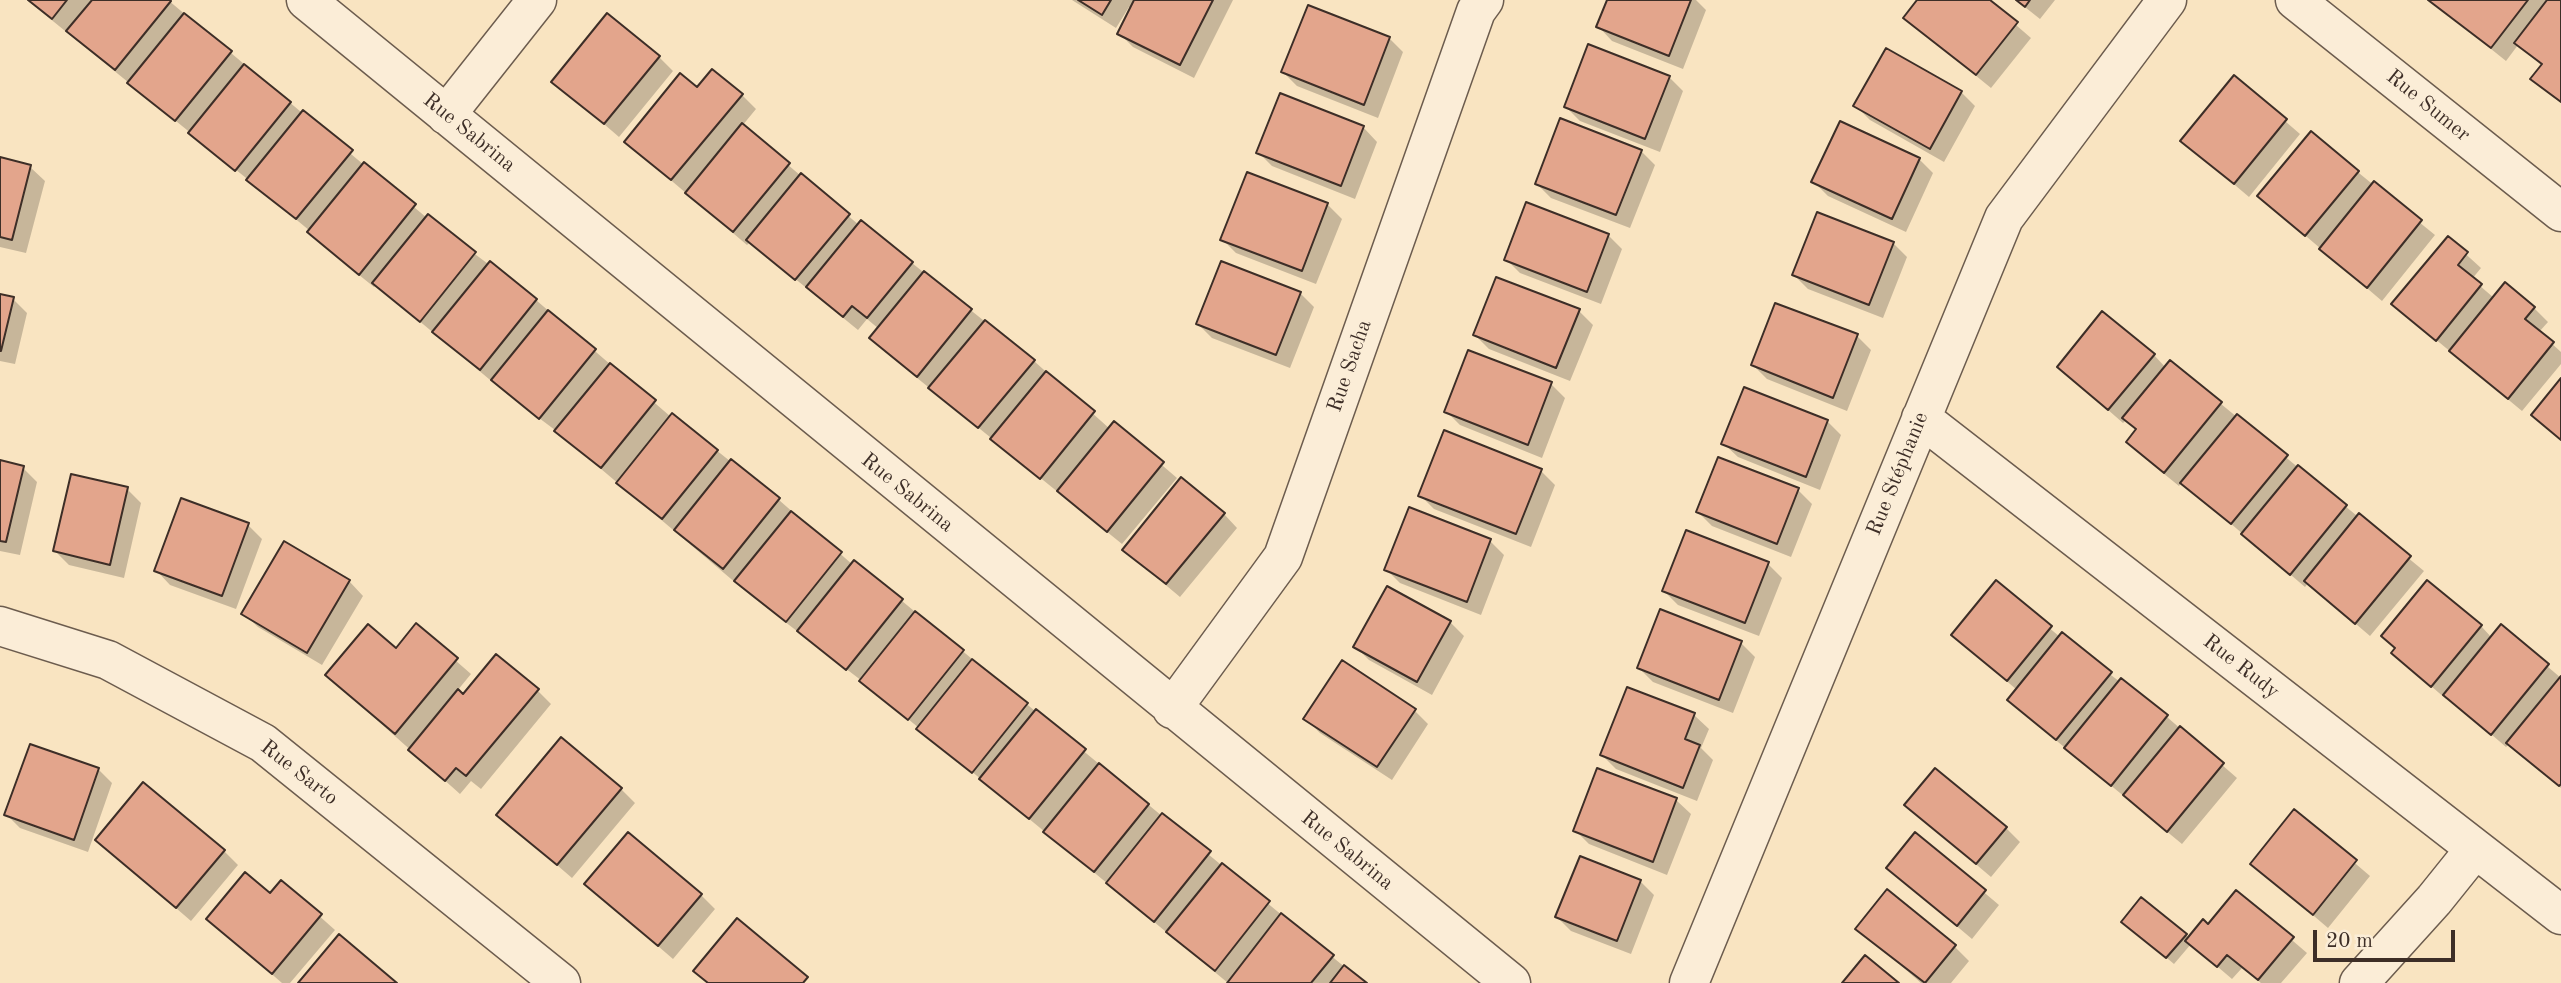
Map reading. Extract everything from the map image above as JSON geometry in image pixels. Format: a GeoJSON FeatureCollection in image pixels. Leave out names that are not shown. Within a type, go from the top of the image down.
{"type":"FeatureCollection","features":[{"type":"Feature","properties":{"kind":"street","name":"Rue Sabrina"},"geometry":{"type":"LineString","coordinates":[[306,0],[1171,709],[1511,983]]}},
{"type":"Feature","properties":{"kind":"street"},"geometry":{"type":"LineString","coordinates":[[446,115],[537,0]]}},
{"type":"Feature","properties":{"kind":"street","name":"Rue Stéphanie"},"geometry":{"type":"LineString","coordinates":[[1689,983],[2004,218],[2167,0]]}},
{"type":"Feature","properties":{"kind":"street","name":"Rue Sumer"},"geometry":{"type":"LineString","coordinates":[[2295,0],[2561,212]]}},
{"type":"Feature","properties":{"kind":"street","name":"Rue Sacha"},"geometry":{"type":"LineString","coordinates":[[1171,709],[1283,557],[1474,4]]}},
{"type":"Feature","properties":{"kind":"street","name":"Rue Rudy"},"geometry":{"type":"LineString","coordinates":[[1921,418],[2561,915]]}},
{"type":"Feature","properties":{"kind":"street","name":"Rue Sarto"},"geometry":{"type":"LineString","coordinates":[[0,626],[108,660],[263,743],[561,983]]}},
{"type":"Feature","properties":{"kind":"street"},"geometry":{"type":"LineString","coordinates":[[2359,983],[2434,900],[2475,849]]}},
{"type":"Feature","properties":{"kind":"building"},"geometry":{"type":"Polygon","coordinates":[[[28,0],[67,0],[52,19],[28,0]]]}},
{"type":"Feature","properties":{"kind":"building"},"geometry":{"type":"Polygon","coordinates":[[[92,0],[171,1],[115,70],[66,31],[92,0]]]}},
{"type":"Feature","properties":{"kind":"building"},"geometry":{"type":"Polygon","coordinates":[[[1078,0],[1111,0],[1102,15],[1078,0]]]}},
{"type":"Feature","properties":{"kind":"building"},"geometry":{"type":"Polygon","coordinates":[[[1134,0],[1213,0],[1180,65],[1117,34],[1134,0]]]}},
{"type":"Feature","properties":{"kind":"building"},"geometry":{"type":"Polygon","coordinates":[[[1607,0],[1691,0],[1669,56],[1596,27],[1607,0]]]}},
{"type":"Feature","properties":{"kind":"building"},"geometry":{"type":"Polygon","coordinates":[[[1917,0],[1990,0],[2018,22],[1976,75],[1903,18],[1917,0]]]}},
{"type":"Feature","properties":{"kind":"building"},"geometry":{"type":"Polygon","coordinates":[[[2016,0],[2030,0],[2025,7],[2016,0]]]}},
{"type":"Feature","properties":{"kind":"building"},"geometry":{"type":"Polygon","coordinates":[[[2428,0],[2528,0],[2491,48],[2428,0]]]}},
{"type":"Feature","properties":{"kind":"building"},"geometry":{"type":"Polygon","coordinates":[[[2547,0],[2561,0],[2561,102],[2530,79],[2542,64],[2514,43],[2547,0]]]}},
{"type":"Feature","properties":{"kind":"building"},"geometry":{"type":"Polygon","coordinates":[[[1308,5],[1390,37],[1364,105],[1281,72],[1308,5]]]}},
{"type":"Feature","properties":{"kind":"building"},"geometry":{"type":"Polygon","coordinates":[[[184,13],[232,51],[175,121],[127,83],[184,13]]]}},
{"type":"Feature","properties":{"kind":"building"},"geometry":{"type":"Polygon","coordinates":[[[607,13],[660,56],[604,124],[551,82],[607,13]]]}},
{"type":"Feature","properties":{"kind":"building"},"geometry":{"type":"Polygon","coordinates":[[[1588,44],[1670,76],[1645,139],[1564,107],[1588,44]]]}},
{"type":"Feature","properties":{"kind":"building"},"geometry":{"type":"Polygon","coordinates":[[[1886,48],[1962,91],[1930,149],[1853,106],[1886,48]]]}},
{"type":"Feature","properties":{"kind":"building"},"geometry":{"type":"Polygon","coordinates":[[[244,64],[291,102],[235,171],[188,133],[244,64]]]}},
{"type":"Feature","properties":{"kind":"building"},"geometry":{"type":"Polygon","coordinates":[[[712,69],[743,94],[671,180],[624,142],[680,73],[697,87],[712,69]]]}},
{"type":"Feature","properties":{"kind":"building"},"geometry":{"type":"Polygon","coordinates":[[[2234,75],[2287,119],[2234,184],[2180,141],[2234,75]]]}},
{"type":"Feature","properties":{"kind":"building"},"geometry":{"type":"Polygon","coordinates":[[[1280,93],[1364,126],[1341,186],[1256,153],[1280,93]]]}},
{"type":"Feature","properties":{"kind":"building"},"geometry":{"type":"Polygon","coordinates":[[[303,110],[353,150],[296,219],[246,180],[303,110]]]}},
{"type":"Feature","properties":{"kind":"building"},"geometry":{"type":"Polygon","coordinates":[[[1560,118],[1642,150],[1616,215],[1535,184],[1560,118]]]}},
{"type":"Feature","properties":{"kind":"building"},"geometry":{"type":"Polygon","coordinates":[[[1840,121],[1920,158],[1892,219],[1811,182],[1840,121]]]}},
{"type":"Feature","properties":{"kind":"building"},"geometry":{"type":"Polygon","coordinates":[[[742,123],[790,163],[733,232],[685,193],[742,123]]]}},
{"type":"Feature","properties":{"kind":"building"},"geometry":{"type":"Polygon","coordinates":[[[2311,131],[2359,171],[2305,236],[2257,196],[2311,131]]]}},
{"type":"Feature","properties":{"kind":"building"},"geometry":{"type":"Polygon","coordinates":[[[0,157],[31,165],[12,240],[0,237],[0,157]]]}},
{"type":"Feature","properties":{"kind":"building"},"geometry":{"type":"Polygon","coordinates":[[[364,162],[416,204],[359,275],[307,232],[364,162]]]}},
{"type":"Feature","properties":{"kind":"building"},"geometry":{"type":"Polygon","coordinates":[[[1247,172],[1328,203],[1302,271],[1220,240],[1247,172]]]}},
{"type":"Feature","properties":{"kind":"building"},"geometry":{"type":"Polygon","coordinates":[[[801,173],[850,214],[795,280],[746,240],[801,173]]]}},
{"type":"Feature","properties":{"kind":"building"},"geometry":{"type":"Polygon","coordinates":[[[2374,181],[2422,220],[2367,288],[2319,249],[2374,181]]]}},
{"type":"Feature","properties":{"kind":"building"},"geometry":{"type":"Polygon","coordinates":[[[1526,202],[1609,234],[1587,292],[1504,260],[1526,202]]]}},
{"type":"Feature","properties":{"kind":"building"},"geometry":{"type":"Polygon","coordinates":[[[1817,212],[1894,242],[1869,305],[1792,275],[1817,212]]]}},
{"type":"Feature","properties":{"kind":"building"},"geometry":{"type":"Polygon","coordinates":[[[428,214],[476,252],[420,322],[372,283],[428,214]]]}},
{"type":"Feature","properties":{"kind":"building"},"geometry":{"type":"Polygon","coordinates":[[[861,220],[913,262],[867,318],[852,306],[843,317],[806,287],[861,220]]]}},
{"type":"Feature","properties":{"kind":"building"},"geometry":{"type":"Polygon","coordinates":[[[2448,236],[2468,252],[2458,265],[2482,284],[2436,341],[2391,304],[2448,236]]]}},
{"type":"Feature","properties":{"kind":"building"},"geometry":{"type":"Polygon","coordinates":[[[490,261],[537,299],[480,370],[432,332],[490,261]]]}},
{"type":"Feature","properties":{"kind":"building"},"geometry":{"type":"Polygon","coordinates":[[[1221,261],[1301,292],[1276,355],[1196,324],[1221,261]]]}},
{"type":"Feature","properties":{"kind":"building"},"geometry":{"type":"Polygon","coordinates":[[[924,271],[972,309],[917,377],[869,338],[924,271]]]}},
{"type":"Feature","properties":{"kind":"building"},"geometry":{"type":"Polygon","coordinates":[[[1496,277],[1580,309],[1556,368],[1473,335],[1496,277]]]}},
{"type":"Feature","properties":{"kind":"building"},"geometry":{"type":"Polygon","coordinates":[[[2505,282],[2535,307],[2525,319],[2554,342],[2508,399],[2449,351],[2505,282]]]}},
{"type":"Feature","properties":{"kind":"building"},"geometry":{"type":"Polygon","coordinates":[[[0,294],[14,297],[1,351],[0,351],[0,294]]]}},
{"type":"Feature","properties":{"kind":"building"},"geometry":{"type":"Polygon","coordinates":[[[1775,303],[1858,334],[1833,398],[1751,365],[1775,303]]]}},
{"type":"Feature","properties":{"kind":"building"},"geometry":{"type":"Polygon","coordinates":[[[548,310],[596,349],[539,419],[491,380],[548,310]]]}},
{"type":"Feature","properties":{"kind":"building"},"geometry":{"type":"Polygon","coordinates":[[[2102,311],[2155,354],[2108,410],[2057,367],[2102,311]]]}},
{"type":"Feature","properties":{"kind":"building"},"geometry":{"type":"Polygon","coordinates":[[[985,320],[1035,360],[978,428],[928,388],[985,320]]]}},
{"type":"Feature","properties":{"kind":"building"},"geometry":{"type":"Polygon","coordinates":[[[1468,350],[1552,382],[1528,445],[1444,412],[1468,350]]]}},
{"type":"Feature","properties":{"kind":"building"},"geometry":{"type":"Polygon","coordinates":[[[2170,360],[2222,402],[2164,473],[2126,442],[2136,429],[2122,418],[2170,360]]]}},
{"type":"Feature","properties":{"kind":"building"},"geometry":{"type":"Polygon","coordinates":[[[610,363],[656,400],[601,468],[554,431],[610,363]]]}},
{"type":"Feature","properties":{"kind":"building"},"geometry":{"type":"Polygon","coordinates":[[[1046,371],[1095,411],[1040,479],[990,439],[1046,371]]]}},
{"type":"Feature","properties":{"kind":"building"},"geometry":{"type":"Polygon","coordinates":[[[2561,378],[2561,440],[2531,415],[2561,378]]]}},
{"type":"Feature","properties":{"kind":"building"},"geometry":{"type":"Polygon","coordinates":[[[1744,387],[1828,420],[1806,477],[1721,444],[1744,387]]]}},
{"type":"Feature","properties":{"kind":"building"},"geometry":{"type":"Polygon","coordinates":[[[672,413],[718,450],[662,519],[616,483],[672,413]]]}},
{"type":"Feature","properties":{"kind":"building"},"geometry":{"type":"Polygon","coordinates":[[[2237,414],[2288,455],[2231,524],[2180,483],[2237,414]]]}},
{"type":"Feature","properties":{"kind":"building"},"geometry":{"type":"Polygon","coordinates":[[[1114,421],[1164,462],[1107,532],[1057,491],[1114,421]]]}},
{"type":"Feature","properties":{"kind":"building"},"geometry":{"type":"Polygon","coordinates":[[[1444,430],[1542,469],[1516,534],[1418,496],[1444,430]]]}},
{"type":"Feature","properties":{"kind":"building"},"geometry":{"type":"Polygon","coordinates":[[[1718,457],[1799,488],[1777,544],[1696,512],[1718,457]]]}},
{"type":"Feature","properties":{"kind":"building"},"geometry":{"type":"Polygon","coordinates":[[[731,459],[780,498],[723,569],[674,530],[731,459]]]}},
{"type":"Feature","properties":{"kind":"building"},"geometry":{"type":"Polygon","coordinates":[[[0,460],[24,466],[6,542],[0,541],[0,460]]]}},
{"type":"Feature","properties":{"kind":"building"},"geometry":{"type":"Polygon","coordinates":[[[2298,465],[2347,505],[2290,575],[2241,534],[2298,465]]]}},
{"type":"Feature","properties":{"kind":"building"},"geometry":{"type":"Polygon","coordinates":[[[71,474],[128,487],[110,565],[53,551],[71,474]]]}},
{"type":"Feature","properties":{"kind":"building"},"geometry":{"type":"Polygon","coordinates":[[[1181,477],[1225,513],[1166,584],[1122,550],[1181,477]]]}},
{"type":"Feature","properties":{"kind":"building"},"geometry":{"type":"Polygon","coordinates":[[[181,498],[249,523],[222,596],[154,571],[181,498]]]}},
{"type":"Feature","properties":{"kind":"building"},"geometry":{"type":"Polygon","coordinates":[[[1409,507],[1491,539],[1467,602],[1384,570],[1409,507]]]}},
{"type":"Feature","properties":{"kind":"building"},"geometry":{"type":"Polygon","coordinates":[[[791,511],[842,552],[786,622],[734,581],[791,511]]]}},
{"type":"Feature","properties":{"kind":"building"},"geometry":{"type":"Polygon","coordinates":[[[2359,513],[2411,556],[2355,624],[2304,581],[2359,513]]]}},
{"type":"Feature","properties":{"kind":"building"},"geometry":{"type":"Polygon","coordinates":[[[1686,530],[1769,562],[1745,623],[1662,591],[1686,530]]]}},
{"type":"Feature","properties":{"kind":"building"},"geometry":{"type":"Polygon","coordinates":[[[284,541],[350,580],[307,653],[241,614],[284,541]]]}},
{"type":"Feature","properties":{"kind":"building"},"geometry":{"type":"Polygon","coordinates":[[[854,560],[903,599],[846,670],[797,631],[854,560]]]}},
{"type":"Feature","properties":{"kind":"building"},"geometry":{"type":"Polygon","coordinates":[[[1996,580],[2052,626],[2007,681],[1951,635],[1996,580]]]}},
{"type":"Feature","properties":{"kind":"building"},"geometry":{"type":"Polygon","coordinates":[[[2427,580],[2482,625],[2431,687],[2391,653],[2395,648],[2381,636],[2427,580]]]}},
{"type":"Feature","properties":{"kind":"building"},"geometry":{"type":"Polygon","coordinates":[[[1387,586],[1451,621],[1417,682],[1353,647],[1387,586]]]}},
{"type":"Feature","properties":{"kind":"building"},"geometry":{"type":"Polygon","coordinates":[[[1660,609],[1742,641],[1719,700],[1637,668],[1660,609]]]}},
{"type":"Feature","properties":{"kind":"building"},"geometry":{"type":"Polygon","coordinates":[[[915,611],[964,650],[908,720],[859,681],[915,611]]]}},
{"type":"Feature","properties":{"kind":"building"},"geometry":{"type":"Polygon","coordinates":[[[416,623],[458,658],[395,734],[325,675],[368,624],[396,648],[416,623]]]}},
{"type":"Feature","properties":{"kind":"building"},"geometry":{"type":"Polygon","coordinates":[[[2501,624],[2549,664],[2491,735],[2443,695],[2501,624]]]}},
{"type":"Feature","properties":{"kind":"building"},"geometry":{"type":"Polygon","coordinates":[[[2062,632],[2112,672],[2056,740],[2007,700],[2062,632]]]}},
{"type":"Feature","properties":{"kind":"building"},"geometry":{"type":"Polygon","coordinates":[[[496,654],[539,689],[466,776],[456,768],[445,781],[408,750],[458,689],[463,694],[496,654]]]}},
{"type":"Feature","properties":{"kind":"building"},"geometry":{"type":"Polygon","coordinates":[[[972,659],[1028,703],[972,773],[916,729],[972,659]]]}},
{"type":"Feature","properties":{"kind":"building"},"geometry":{"type":"Polygon","coordinates":[[[1342,660],[1416,709],[1377,767],[1303,719],[1342,660]]]}},
{"type":"Feature","properties":{"kind":"building"},"geometry":{"type":"Polygon","coordinates":[[[2561,676],[2561,784],[2559,786],[2506,743],[2561,676]]]}},
{"type":"Feature","properties":{"kind":"building"},"geometry":{"type":"Polygon","coordinates":[[[2121,678],[2168,715],[2111,786],[2064,748],[2121,678]]]}},
{"type":"Feature","properties":{"kind":"building"},"geometry":{"type":"Polygon","coordinates":[[[1627,687],[1695,713],[1685,739],[1700,745],[1683,788],[1600,755],[1627,687]]]}},
{"type":"Feature","properties":{"kind":"building"},"geometry":{"type":"Polygon","coordinates":[[[1036,709],[1086,749],[1029,819],[979,779],[1036,709]]]}},
{"type":"Feature","properties":{"kind":"building"},"geometry":{"type":"Polygon","coordinates":[[[2180,726],[2224,763],[2167,832],[2123,795],[2180,726]]]}},
{"type":"Feature","properties":{"kind":"building"},"geometry":{"type":"Polygon","coordinates":[[[561,737],[622,788],[557,865],[496,815],[561,737]]]}},
{"type":"Feature","properties":{"kind":"building"},"geometry":{"type":"Polygon","coordinates":[[[30,744],[99,768],[74,840],[4,815],[30,744]]]}},
{"type":"Feature","properties":{"kind":"building"},"geometry":{"type":"Polygon","coordinates":[[[1099,763],[1149,804],[1094,872],[1043,832],[1099,763]]]}},
{"type":"Feature","properties":{"kind":"building"},"geometry":{"type":"Polygon","coordinates":[[[1597,768],[1677,798],[1653,862],[1573,831],[1597,768]]]}},
{"type":"Feature","properties":{"kind":"building"},"geometry":{"type":"Polygon","coordinates":[[[1935,768],[2007,827],[1976,864],[1904,805],[1935,768]]]}},
{"type":"Feature","properties":{"kind":"building"},"geometry":{"type":"Polygon","coordinates":[[[143,782],[225,850],[176,908],[95,840],[143,782]]]}},
{"type":"Feature","properties":{"kind":"building"},"geometry":{"type":"Polygon","coordinates":[[[2294,809],[2357,860],[2313,915],[2250,864],[2294,809]]]}},
{"type":"Feature","properties":{"kind":"building"},"geometry":{"type":"Polygon","coordinates":[[[1162,813],[1211,851],[1154,922],[1106,883],[1162,813]]]}},
{"type":"Feature","properties":{"kind":"building"},"geometry":{"type":"Polygon","coordinates":[[[628,832],[702,894],[658,946],[584,884],[628,832]]]}},
{"type":"Feature","properties":{"kind":"building"},"geometry":{"type":"Polygon","coordinates":[[[1915,832],[1986,890],[1957,926],[1886,868],[1915,832]]]}},
{"type":"Feature","properties":{"kind":"building"},"geometry":{"type":"Polygon","coordinates":[[[1580,856],[1641,880],[1617,941],[1555,917],[1580,856]]]}},
{"type":"Feature","properties":{"kind":"building"},"geometry":{"type":"Polygon","coordinates":[[[1222,863],[1270,901],[1215,971],[1166,932],[1222,863]]]}},
{"type":"Feature","properties":{"kind":"building"},"geometry":{"type":"Polygon","coordinates":[[[245,872],[270,893],[281,880],[322,914],[272,974],[206,919],[245,872]]]}},
{"type":"Feature","properties":{"kind":"building"},"geometry":{"type":"Polygon","coordinates":[[[1887,889],[1956,945],[1925,983],[1855,929],[1887,889]]]}},
{"type":"Feature","properties":{"kind":"building"},"geometry":{"type":"Polygon","coordinates":[[[2236,890],[2294,937],[2258,980],[2227,955],[2217,967],[2185,941],[2203,919],[2208,924],[2236,890]]]}},
{"type":"Feature","properties":{"kind":"building"},"geometry":{"type":"Polygon","coordinates":[[[2141,897],[2187,934],[2166,958],[2121,922],[2141,897]]]}},
{"type":"Feature","properties":{"kind":"building"},"geometry":{"type":"Polygon","coordinates":[[[1281,913],[1334,955],[1311,983],[1227,983],[1281,913]]]}},
{"type":"Feature","properties":{"kind":"building"},"geometry":{"type":"Polygon","coordinates":[[[737,918],[808,977],[803,983],[708,983],[693,971],[737,918]]]}},
{"type":"Feature","properties":{"kind":"building"},"geometry":{"type":"Polygon","coordinates":[[[339,934],[397,983],[298,983],[339,934]]]}},
{"type":"Feature","properties":{"kind":"building"},"geometry":{"type":"Polygon","coordinates":[[[1865,955],[1899,983],[1842,983],[1865,955]]]}},
{"type":"Feature","properties":{"kind":"building"},"geometry":{"type":"Polygon","coordinates":[[[1344,965],[1367,983],[1330,983],[1344,965]]]}}]}
